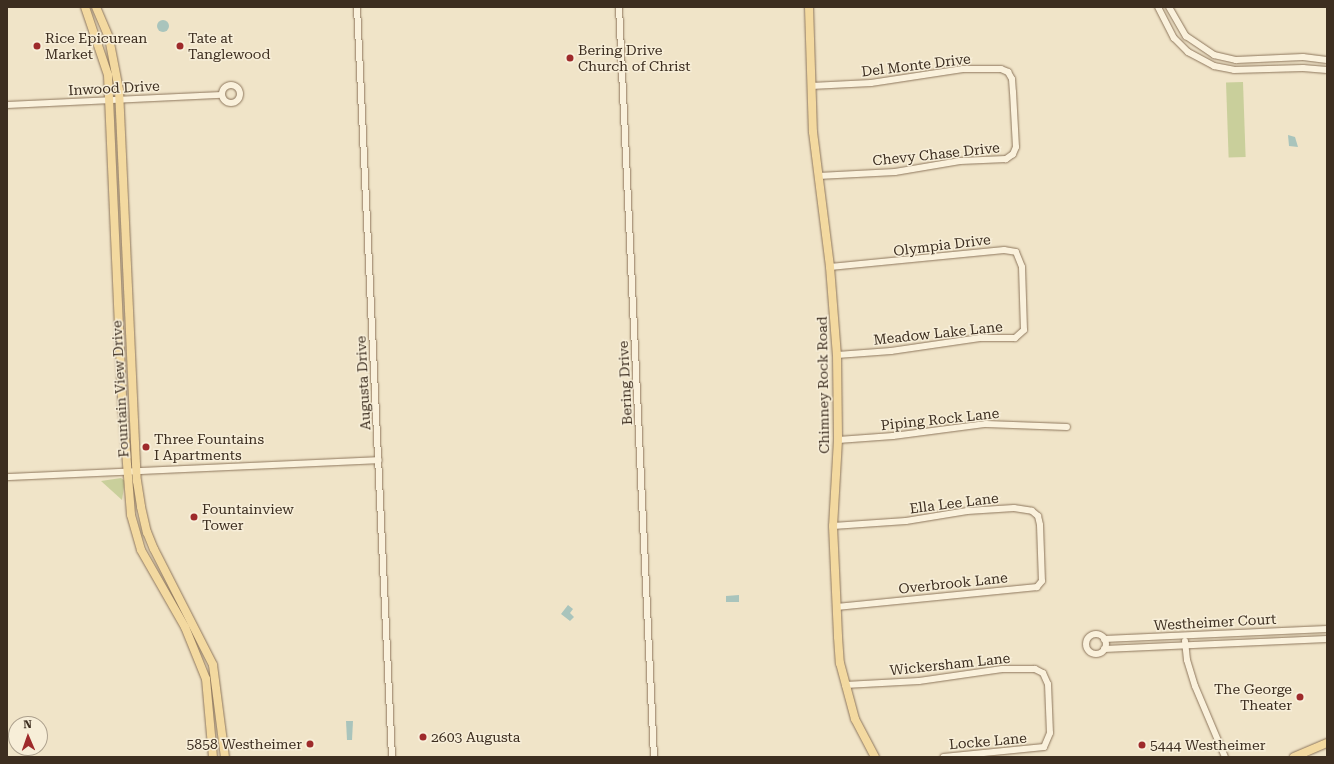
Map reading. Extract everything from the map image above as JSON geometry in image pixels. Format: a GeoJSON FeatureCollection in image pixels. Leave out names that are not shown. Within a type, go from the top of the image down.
{"type":"FeatureCollection","features":[{"type":"Feature","properties":{"kind":"main road","name":"Fountain View Drive"},"geometry":{"type":"LineString","coordinates":[[86,7],[105,61],[110,100],[127,472],[131,515],[142,550],[155,576],[185,627],[206,679],[209,692],[214,757]]}},
{"type":"Feature","properties":{"kind":"main road","name":"Fountain View Drive"},"geometry":{"type":"LineString","coordinates":[[96,7],[113,52],[120,100],[137,472],[147,532],[210,655],[218,691],[225,757]]}},
{"type":"Feature","properties":{"kind":"main road","name":"Chimney Rock Road"},"geometry":{"type":"LineString","coordinates":[[809,7],[811,86],[818,176],[830,267],[837,355],[838,440],[834,526],[838,637],[846,685],[855,719],[875,757]]}},
{"type":"Feature","properties":{"kind":"main road"},"geometry":{"type":"LineString","coordinates":[[114,191],[124,190]]}},
{"type":"Feature","properties":{"kind":"main road"},"geometry":{"type":"LineString","coordinates":[[117,254],[127,253]]}},
{"type":"Feature","properties":{"kind":"main road"},"geometry":{"type":"LineString","coordinates":[[120,317],[130,317]]}},
{"type":"Feature","properties":{"kind":"main road"},"geometry":{"type":"LineString","coordinates":[[123,380],[133,380]]}},
{"type":"Feature","properties":{"kind":"main road"},"geometry":{"type":"LineString","coordinates":[[155,576],[166,571]]}},
{"type":"Feature","properties":{"kind":"main road"},"geometry":{"type":"LineString","coordinates":[[209,692],[218,691]]}},
{"type":"Feature","properties":{"kind":"main road"},"geometry":{"type":"LineString","coordinates":[[1294,757],[1303,755],[1327,743]]}},
{"type":"Feature","properties":{"kind":"street","name":"Augusta Drive"},"geometry":{"type":"LineString","coordinates":[[357,7],[392,757]]}},
{"type":"Feature","properties":{"kind":"street","name":"Bering Drive"},"geometry":{"type":"LineString","coordinates":[[619,7],[654,757]]}},
{"type":"Feature","properties":{"kind":"street"},"geometry":{"type":"LineString","coordinates":[[1158,7],[1170,31],[1188,52],[1214,66],[1234,70],[1303,68],[1327,70]]}},
{"type":"Feature","properties":{"kind":"street"},"geometry":{"type":"LineString","coordinates":[[1169,7],[1178,25],[1196,44],[1214,55],[1236,60],[1303,57],[1327,60]]}},
{"type":"Feature","properties":{"kind":"street"},"geometry":{"type":"LineString","coordinates":[[1170,31],[1178,25]]}},
{"type":"Feature","properties":{"kind":"street"},"geometry":{"type":"LineString","coordinates":[[1260,59],[1260,69]]}},
{"type":"Feature","properties":{"kind":"street","name":"Del Monte Drive"},"geometry":{"type":"LineString","coordinates":[[811,86],[870,84],[963,69],[1001,69],[1008,72],[1012,79],[1014,112]]}},
{"type":"Feature","properties":{"kind":"street","name":"Inwood Drive"},"geometry":{"type":"LineString","coordinates":[[7,105],[222,95]]}},
{"type":"Feature","properties":{"kind":"street","name":"Chevy Chase Drive"},"geometry":{"type":"LineString","coordinates":[[818,176],[895,172],[960,161],[1006,159],[1013,154],[1016,147],[1014,112]]}},
{"type":"Feature","properties":{"kind":"street","name":"Olympia Drive"},"geometry":{"type":"LineString","coordinates":[[830,267],[1004,250],[1016,252],[1019,257],[1023,292]]}},
{"type":"Feature","properties":{"kind":"street","name":"Meadow Lake Lane"},"geometry":{"type":"LineString","coordinates":[[837,355],[892,351],[980,338],[1015,338],[1024,330],[1023,292]]}},
{"type":"Feature","properties":{"kind":"street","name":"Piping Rock Lane"},"geometry":{"type":"LineString","coordinates":[[838,440],[893,436],[986,424],[1067,427]]}},
{"type":"Feature","properties":{"kind":"street"},"geometry":{"type":"LineString","coordinates":[[7,477],[379,460]]}},
{"type":"Feature","properties":{"kind":"street","name":"Ella Lee Lane"},"geometry":{"type":"LineString","coordinates":[[834,526],[906,521],[967,511],[1024,508],[1038,516],[1041,554]]}},
{"type":"Feature","properties":{"kind":"street","name":"Overbrook Lane"},"geometry":{"type":"LineString","coordinates":[[837,606],[1037,587],[1042,581],[1041,554]]}},
{"type":"Feature","properties":{"kind":"street"},"geometry":{"type":"LineString","coordinates":[[1311,629],[1311,639]]}},
{"type":"Feature","properties":{"kind":"street","name":"Westheimer Court"},"geometry":{"type":"LineString","coordinates":[[1327,629],[1104,639],[1100,635],[1092,635],[1086,645],[1089,651],[1094,654],[1104,649],[1327,639]]}},
{"type":"Feature","properties":{"kind":"street"},"geometry":{"type":"LineString","coordinates":[[1185,636],[1187,660],[1195,686],[1225,757]]}},
{"type":"Feature","properties":{"kind":"street"},"geometry":{"type":"LineString","coordinates":[[1104,639],[1104,649]]}},
{"type":"Feature","properties":{"kind":"street","name":"Wickersham Lane"},"geometry":{"type":"LineString","coordinates":[[846,685],[919,681],[1002,669],[1035,669],[1043,673],[1048,684],[1049,709]]}},
{"type":"Feature","properties":{"kind":"street","name":"Locke Lane"},"geometry":{"type":"LineString","coordinates":[[944,757],[1044,747],[1050,733],[1049,709]]}},
{"type":"Feature","properties":{"kind":"green space"},"geometry":{"type":"Polygon","coordinates":[[[1243,82],[1246,157],[1229,158],[1226,83],[1243,82]]]}},
{"type":"Feature","properties":{"kind":"green space"},"geometry":{"type":"Polygon","coordinates":[[[121,478],[125,481],[122,500],[101,481],[121,478]]]}},
{"type":"Feature","properties":{"kind":"water"},"geometry":{"type":"Polygon","coordinates":[[[161,20],[165,20],[169,26],[165,32],[161,32],[157,28],[157,24],[161,20]]]}},
{"type":"Feature","properties":{"kind":"water"},"geometry":{"type":"Polygon","coordinates":[[[1288,135],[1295,137],[1298,147],[1289,146],[1288,135]]]}},
{"type":"Feature","properties":{"kind":"water"},"geometry":{"type":"Polygon","coordinates":[[[739,595],[739,602],[726,602],[726,596],[739,595]]]}},
{"type":"Feature","properties":{"kind":"water"},"geometry":{"type":"Polygon","coordinates":[[[568,605],[573,609],[570,613],[574,617],[570,621],[561,614],[568,605]]]}},
{"type":"Feature","properties":{"kind":"water"},"geometry":{"type":"Polygon","coordinates":[[[346,721],[353,721],[352,740],[347,740],[346,721]]]}},
{"type":"Feature","properties":{"kind":"place","name":"Rice Epicurean Market"},"geometry":{"type":"Point","coordinates":[37,46]}},
{"type":"Feature","properties":{"kind":"place","name":"Tate at Tanglewood"},"geometry":{"type":"Point","coordinates":[180,46]}},
{"type":"Feature","properties":{"kind":"place","name":"Bering Drive Church of Christ"},"geometry":{"type":"Point","coordinates":[570,58]}},
{"type":"Feature","properties":{"kind":"place","name":"Three Fountains I Apartments"},"geometry":{"type":"Point","coordinates":[146,447]}},
{"type":"Feature","properties":{"kind":"place","name":"Fountainview Tower"},"geometry":{"type":"Point","coordinates":[194,517]}},
{"type":"Feature","properties":{"kind":"place","name":"The George Theater"},"geometry":{"type":"Point","coordinates":[1300,697]}},
{"type":"Feature","properties":{"kind":"place","name":"2603 Augusta"},"geometry":{"type":"Point","coordinates":[423,737]}},
{"type":"Feature","properties":{"kind":"place","name":"5858 Westheimer"},"geometry":{"type":"Point","coordinates":[310,744]}},
{"type":"Feature","properties":{"kind":"place","name":"5444 Westheimer"},"geometry":{"type":"Point","coordinates":[1142,745]}}]}
